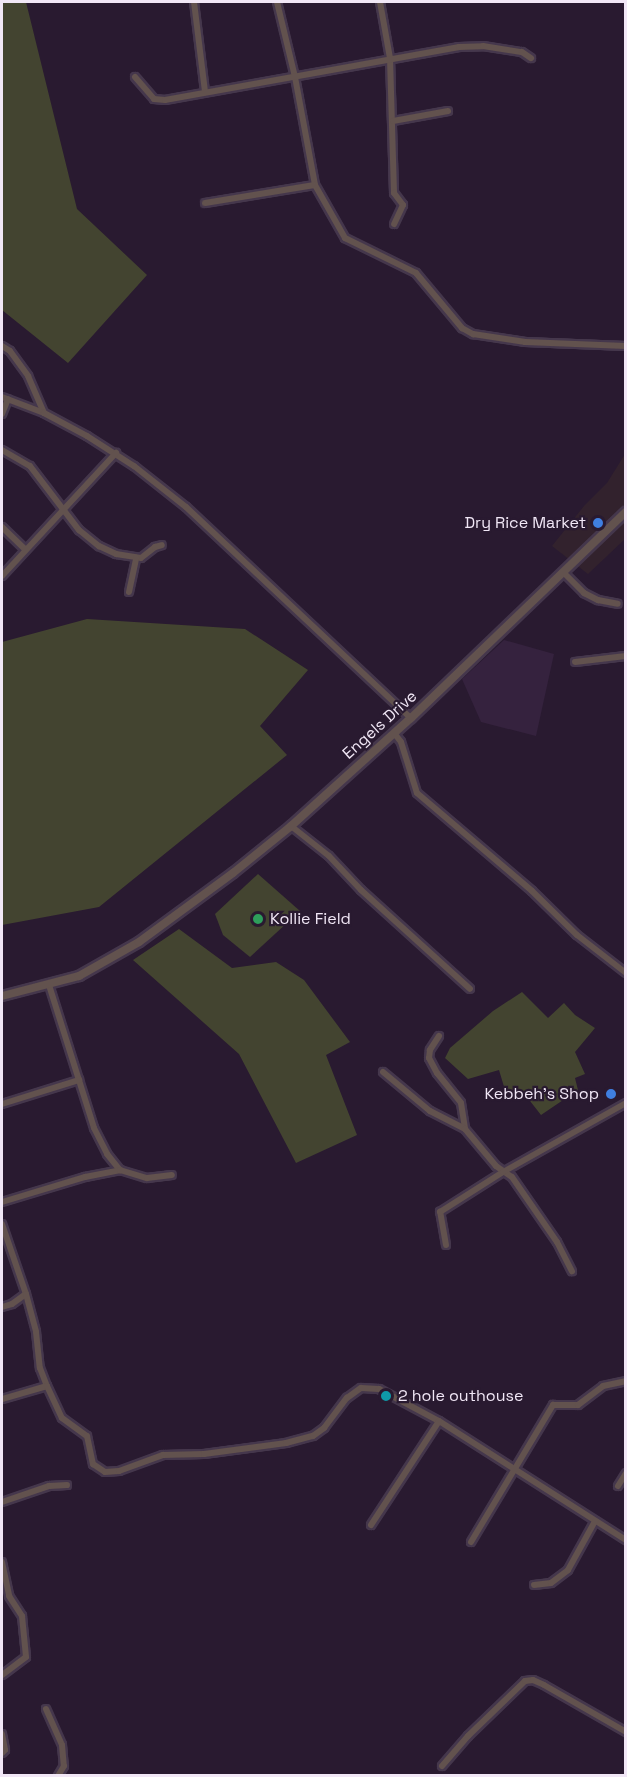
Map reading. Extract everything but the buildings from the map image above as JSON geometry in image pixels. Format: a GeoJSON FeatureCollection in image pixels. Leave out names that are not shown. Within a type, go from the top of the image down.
{"type":"FeatureCollection","features":[{"type":"Feature","properties":{"kind":"street"},"geometry":{"type":"LineString","coordinates":[[194,2],[205,92]]}},
{"type":"Feature","properties":{"kind":"street"},"geometry":{"type":"LineString","coordinates":[[277,2],[295,77],[315,185],[345,238],[416,273],[462,328],[473,334],[525,342],[626,346]]}},
{"type":"Feature","properties":{"kind":"street"},"geometry":{"type":"LineString","coordinates":[[380,2],[390,58],[390,105],[393,122],[391,160],[394,193],[403,206],[394,224]]}},
{"type":"Feature","properties":{"kind":"street"},"geometry":{"type":"LineString","coordinates":[[135,76],[154,99],[165,100],[390,58],[473,46],[522,52],[531,58]]}},
{"type":"Feature","properties":{"kind":"street"},"geometry":{"type":"LineString","coordinates":[[393,122],[448,111]]}},
{"type":"Feature","properties":{"kind":"street"},"geometry":{"type":"LineString","coordinates":[[205,203],[315,185]]}},
{"type":"Feature","properties":{"kind":"street"},"geometry":{"type":"LineString","coordinates":[[2,346],[10,351],[27,376],[44,412]]}},
{"type":"Feature","properties":{"kind":"street"},"geometry":{"type":"LineString","coordinates":[[2,414],[5,398],[44,412],[116,453],[186,507],[411,718]]}},
{"type":"Feature","properties":{"kind":"street"},"geometry":{"type":"LineString","coordinates":[[2,450],[30,466],[79,530],[99,546],[116,554],[141,558],[155,547],[162,545]]}},
{"type":"Feature","properties":{"kind":"street"},"geometry":{"type":"LineString","coordinates":[[2,576],[116,453]]}},
{"type":"Feature","properties":{"kind":"street","name":"Engels Drive"},"geometry":{"type":"LineString","coordinates":[[49,985],[79,976],[139,942],[233,873],[291,826],[394,734],[626,512]]}},
{"type":"Feature","properties":{"kind":"street"},"geometry":{"type":"LineString","coordinates":[[2,527],[25,549]]}},
{"type":"Feature","properties":{"kind":"street"},"geometry":{"type":"LineString","coordinates":[[129,592],[136,558]]}},
{"type":"Feature","properties":{"kind":"street"},"geometry":{"type":"LineString","coordinates":[[564,572],[584,593],[598,600],[618,604]]}},
{"type":"Feature","properties":{"kind":"street"},"geometry":{"type":"LineString","coordinates":[[575,662],[626,656]]}},
{"type":"Feature","properties":{"kind":"street"},"geometry":{"type":"LineString","coordinates":[[394,734],[402,742],[407,768],[417,793],[532,891],[577,935],[626,973]]}},
{"type":"Feature","properties":{"kind":"street"},"geometry":{"type":"LineString","coordinates":[[291,826],[329,856],[361,890],[470,989]]}},
{"type":"Feature","properties":{"kind":"street"},"geometry":{"type":"LineString","coordinates":[[2,996],[49,985],[94,1128],[107,1154],[120,1170]]}},
{"type":"Feature","properties":{"kind":"street"},"geometry":{"type":"LineString","coordinates":[[439,1036],[430,1050],[429,1058],[437,1073],[461,1103],[465,1129]]}},
{"type":"Feature","properties":{"kind":"street"},"geometry":{"type":"LineString","coordinates":[[382,1072],[430,1111],[465,1129],[524,1192],[572,1271]]}},
{"type":"Feature","properties":{"kind":"street"},"geometry":{"type":"LineString","coordinates":[[2,1104],[79,1080]]}},
{"type":"Feature","properties":{"kind":"street"},"geometry":{"type":"LineString","coordinates":[[446,1245],[440,1212],[504,1172],[626,1103]]}},
{"type":"Feature","properties":{"kind":"street"},"geometry":{"type":"LineString","coordinates":[[2,1202],[85,1177],[120,1170],[147,1178],[172,1174]]}},
{"type":"Feature","properties":{"kind":"street"},"geometry":{"type":"LineString","coordinates":[[2,1224],[26,1294],[36,1332],[40,1368],[47,1386],[62,1418],[87,1436],[93,1464],[105,1472],[119,1471],[163,1455],[204,1454],[286,1443],[313,1436],[324,1428],[347,1398],[361,1388],[379,1389],[439,1421],[626,1540]]}},
{"type":"Feature","properties":{"kind":"street"},"geometry":{"type":"LineString","coordinates":[[2,1306],[12,1304],[26,1294]]}},
{"type":"Feature","properties":{"kind":"street"},"geometry":{"type":"LineString","coordinates":[[471,1542],[553,1405],[578,1405],[603,1386],[626,1381]]}},
{"type":"Feature","properties":{"kind":"street"},"geometry":{"type":"LineString","coordinates":[[2,1399],[47,1386]]}},
{"type":"Feature","properties":{"kind":"street"},"geometry":{"type":"LineString","coordinates":[[371,1526],[439,1421]]}},
{"type":"Feature","properties":{"kind":"street"},"geometry":{"type":"LineString","coordinates":[[618,1486],[626,1473]]}},
{"type":"Feature","properties":{"kind":"street"},"geometry":{"type":"LineString","coordinates":[[2,1502],[49,1486],[67,1485]]}},
{"type":"Feature","properties":{"kind":"street"},"geometry":{"type":"LineString","coordinates":[[534,1585],[551,1583],[568,1570],[595,1521]]}},
{"type":"Feature","properties":{"kind":"street"},"geometry":{"type":"LineString","coordinates":[[2,1562],[5,1597],[22,1616],[26,1657],[2,1675]]}},
{"type":"Feature","properties":{"kind":"street"},"geometry":{"type":"LineString","coordinates":[[442,1766],[468,1736],[525,1681],[533,1680],[544,1685],[626,1732]]}},
{"type":"Feature","properties":{"kind":"street"},"geometry":{"type":"LineString","coordinates":[[46,1709],[62,1745],[64,1766],[58,1776]]}},
{"type":"Feature","properties":{"kind":"street"},"geometry":{"type":"LineString","coordinates":[[2,1734],[5,1750],[2,1753]]}},
{"type":"Feature","properties":{"kind":"shaded area","name":"Dry Rice Market"},"geometry":{"type":"Polygon","coordinates":[[[625,454],[625,539],[588,574],[552,546],[584,506],[607,483],[625,454]]]}},
{"type":"Feature","properties":{"kind":"shaded area"},"geometry":{"type":"Polygon","coordinates":[[[504,640],[554,654],[536,736],[481,722],[462,679],[504,640]]]}},
{"type":"Feature","properties":{"kind":"green space"},"geometry":{"type":"Polygon","coordinates":[[[2,2],[26,2],[77,209],[147,275],[68,363],[2,310],[2,2]]]}},
{"type":"Feature","properties":{"kind":"green space"},"geometry":{"type":"Polygon","coordinates":[[[87,619],[245,629],[308,670],[260,726],[287,755],[99,907],[2,925],[2,642],[87,619]]]}},
{"type":"Feature","properties":{"kind":"green space"},"geometry":{"type":"Polygon","coordinates":[[[258,874],[300,911],[250,957],[223,935],[215,914],[258,874]]]}},
{"type":"Feature","properties":{"kind":"green space"},"geometry":{"type":"Polygon","coordinates":[[[179,929],[232,968],[276,962],[304,980],[350,1042],[326,1055],[357,1135],[296,1163],[239,1054],[133,960],[179,929]]]}},
{"type":"Feature","properties":{"kind":"green space"},"geometry":{"type":"Polygon","coordinates":[[[522,992],[548,1018],[564,1003],[575,1015],[595,1028],[575,1052],[585,1074],[575,1078],[578,1090],[541,1115],[523,1092],[505,1090],[499,1070],[468,1079],[445,1058],[450,1048],[493,1011],[522,992]]]}},
{"type":"Feature","properties":{"kind":"place","name":"Dry Rice Market"},"geometry":{"type":"Point","coordinates":[598,523]}},
{"type":"Feature","properties":{"kind":"place","name":"Kollie Field"},"geometry":{"type":"Point","coordinates":[258,919]}},
{"type":"Feature","properties":{"kind":"place","name":"Kebbeh's Shop"},"geometry":{"type":"Point","coordinates":[611,1094]}},
{"type":"Feature","properties":{"kind":"place","name":"2 hole outhouse"},"geometry":{"type":"Point","coordinates":[386,1396]}}]}
